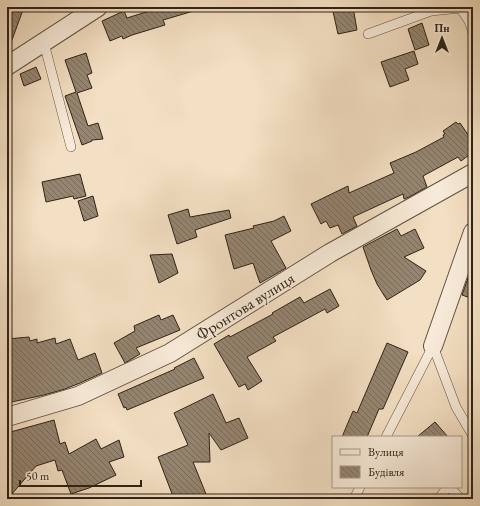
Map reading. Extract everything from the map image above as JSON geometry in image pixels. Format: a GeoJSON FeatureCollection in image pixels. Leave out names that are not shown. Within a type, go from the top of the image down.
{"type":"FeatureCollection","features":[{"type":"Feature","properties":{"kind":"street"},"geometry":{"type":"LineString","coordinates":[[7,66],[98,7]]}},
{"type":"Feature","properties":{"kind":"street","name":"Фронтова вулиця"},"geometry":{"type":"LineString","coordinates":[[7,417],[78,396],[170,353],[330,253],[473,173]]}},
{"type":"Feature","properties":{"kind":"street"},"geometry":{"type":"LineString","coordinates":[[433,346],[473,232]]}},
{"type":"Feature","properties":{"kind":"lane"},"geometry":{"type":"LineString","coordinates":[[368,34],[431,11],[460,8],[469,20],[473,33]]}},
{"type":"Feature","properties":{"kind":"lane"},"geometry":{"type":"LineString","coordinates":[[44,43],[71,147]]}},
{"type":"Feature","properties":{"kind":"lane"},"geometry":{"type":"LineString","coordinates":[[388,434],[433,346]]}},
{"type":"Feature","properties":{"kind":"lane"},"geometry":{"type":"LineString","coordinates":[[433,346],[456,407],[473,436]]}},
{"type":"Feature","properties":{"kind":"lane"},"geometry":{"type":"LineString","coordinates":[[354,499],[360,488]]}},
{"type":"Feature","properties":{"kind":"lane"},"geometry":{"type":"LineString","coordinates":[[438,499],[447,488]]}},
{"type":"Feature","properties":{"kind":"lane"},"geometry":{"type":"LineString","coordinates":[[449,488],[461,499]]}},
{"type":"Feature","properties":{"kind":"building"},"geometry":{"type":"Polygon","coordinates":[[[7,7],[24,7],[9,48],[7,48],[7,7]]]}},
{"type":"Feature","properties":{"kind":"building"},"geometry":{"type":"Polygon","coordinates":[[[162,7],[197,7],[197,10],[163,20],[165,25],[123,39],[122,36],[110,41],[102,21],[124,11],[127,18],[162,7]]]}},
{"type":"Feature","properties":{"kind":"building"},"geometry":{"type":"Polygon","coordinates":[[[332,7],[353,7],[357,30],[338,34],[332,7]]]}},
{"type":"Feature","properties":{"kind":"building"},"geometry":{"type":"Polygon","coordinates":[[[422,23],[429,45],[415,50],[408,29],[422,23]]]}},
{"type":"Feature","properties":{"kind":"building"},"geometry":{"type":"Polygon","coordinates":[[[414,51],[418,64],[405,69],[409,80],[390,87],[381,62],[414,51]]]}},
{"type":"Feature","properties":{"kind":"building"},"geometry":{"type":"Polygon","coordinates":[[[86,53],[92,73],[87,75],[92,88],[77,93],[88,126],[98,123],[103,139],[92,140],[82,145],[65,96],[76,92],[65,60],[86,53]]]}},
{"type":"Feature","properties":{"kind":"building"},"geometry":{"type":"Polygon","coordinates":[[[36,67],[41,79],[24,86],[20,74],[36,67]]]}},
{"type":"Feature","properties":{"kind":"building"},"geometry":{"type":"Polygon","coordinates":[[[456,122],[458,124],[460,123],[473,142],[473,152],[461,161],[458,157],[423,176],[427,187],[404,199],[403,194],[353,217],[357,226],[342,234],[338,225],[330,228],[326,221],[321,224],[311,204],[348,186],[349,193],[394,173],[390,163],[416,152],[444,137],[443,135],[445,134],[443,131],[456,122]]]}},
{"type":"Feature","properties":{"kind":"building"},"geometry":{"type":"Polygon","coordinates":[[[80,174],[86,196],[74,199],[73,196],[46,202],[42,182],[80,174]]]}},
{"type":"Feature","properties":{"kind":"building"},"geometry":{"type":"Polygon","coordinates":[[[93,196],[98,216],[84,221],[78,201],[93,196]]]}},
{"type":"Feature","properties":{"kind":"building"},"geometry":{"type":"Polygon","coordinates":[[[188,209],[190,217],[229,210],[231,218],[195,230],[197,237],[177,244],[168,215],[188,209]]]}},
{"type":"Feature","properties":{"kind":"building"},"geometry":{"type":"Polygon","coordinates":[[[284,216],[291,231],[271,241],[286,268],[260,283],[253,263],[234,269],[225,235],[254,228],[253,226],[274,221],[284,216]]]}},
{"type":"Feature","properties":{"kind":"building"},"geometry":{"type":"Polygon","coordinates":[[[397,229],[401,236],[415,229],[424,248],[404,257],[426,271],[420,280],[387,300],[377,284],[363,247],[397,229]]]}},
{"type":"Feature","properties":{"kind":"building"},"geometry":{"type":"Polygon","coordinates":[[[172,254],[178,273],[159,283],[150,255],[172,254]]]}},
{"type":"Feature","properties":{"kind":"building"},"geometry":{"type":"Polygon","coordinates":[[[473,264],[473,299],[462,295],[473,264]]]}},
{"type":"Feature","properties":{"kind":"building"},"geometry":{"type":"Polygon","coordinates":[[[330,289],[339,306],[327,313],[325,309],[273,337],[276,341],[247,357],[262,381],[248,390],[245,384],[239,387],[214,344],[229,335],[230,337],[273,314],[272,313],[300,297],[304,303],[330,289]]]}},
{"type":"Feature","properties":{"kind":"building"},"geometry":{"type":"Polygon","coordinates":[[[159,315],[161,320],[173,315],[180,330],[136,348],[140,354],[125,363],[114,343],[135,331],[134,326],[159,315]]]}},
{"type":"Feature","properties":{"kind":"building"},"geometry":{"type":"Polygon","coordinates":[[[29,337],[30,341],[37,339],[37,343],[55,338],[56,344],[70,339],[78,360],[95,353],[102,373],[65,389],[7,403],[7,339],[29,337]]]}},
{"type":"Feature","properties":{"kind":"building"},"geometry":{"type":"Polygon","coordinates":[[[387,343],[408,352],[383,409],[379,409],[367,436],[342,436],[353,411],[357,413],[387,343]]]}},
{"type":"Feature","properties":{"kind":"building"},"geometry":{"type":"Polygon","coordinates":[[[194,358],[204,378],[127,410],[126,407],[124,408],[118,394],[175,369],[174,368],[194,358]]]}},
{"type":"Feature","properties":{"kind":"building"},"geometry":{"type":"Polygon","coordinates":[[[213,394],[226,423],[239,418],[248,438],[221,450],[209,433],[210,462],[193,462],[208,499],[174,499],[158,457],[188,445],[174,413],[213,394]]]}},
{"type":"Feature","properties":{"kind":"building"},"geometry":{"type":"Polygon","coordinates":[[[54,420],[60,444],[65,442],[69,454],[96,439],[101,449],[119,440],[124,457],[109,462],[116,475],[89,488],[71,494],[62,470],[58,471],[55,460],[36,466],[11,495],[7,470],[7,433],[54,420]]]}},
{"type":"Feature","properties":{"kind":"building"},"geometry":{"type":"Polygon","coordinates":[[[435,422],[447,436],[418,436],[435,422]]]}}]}
